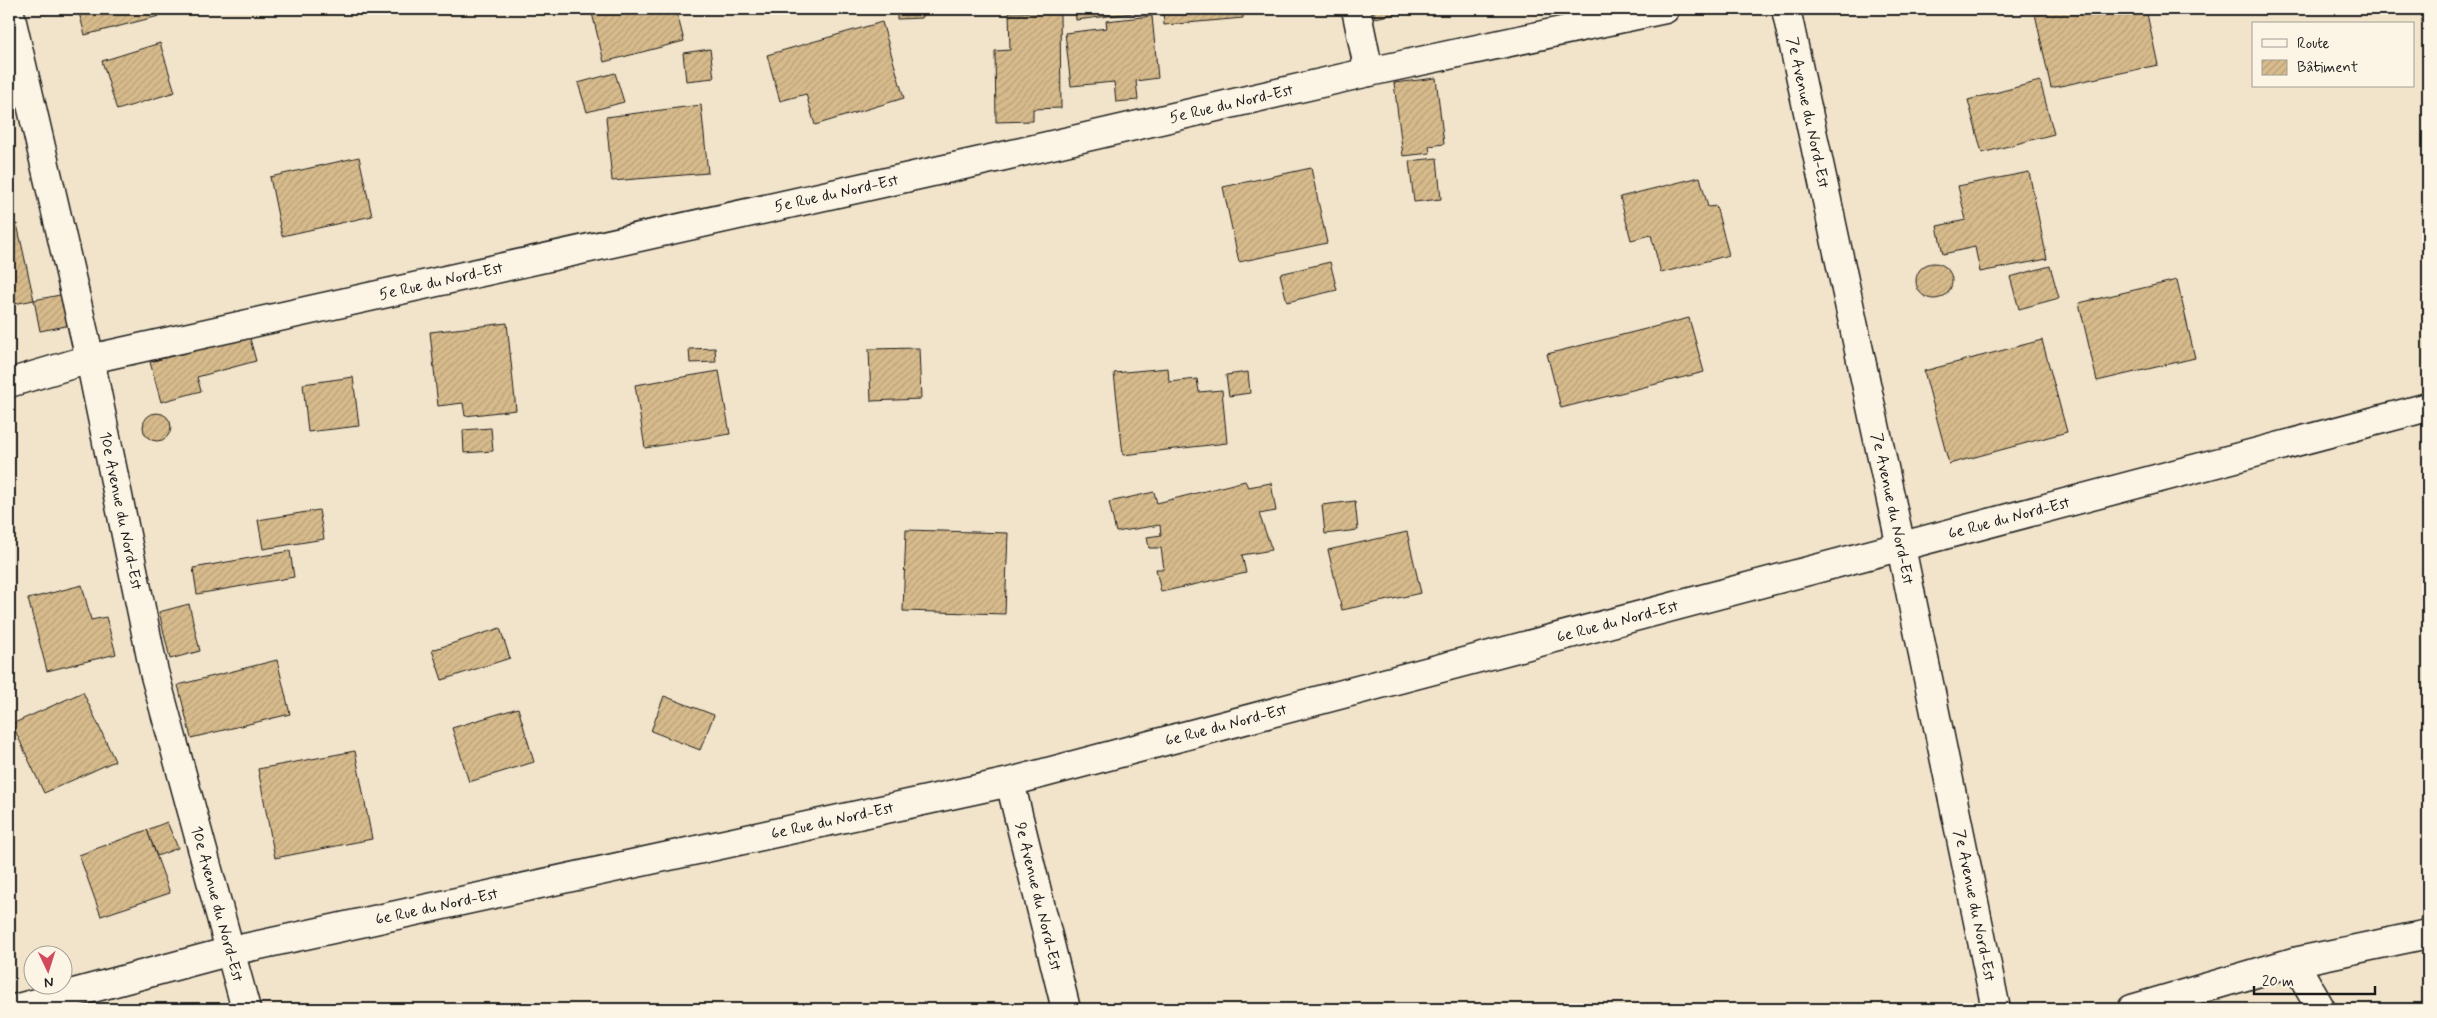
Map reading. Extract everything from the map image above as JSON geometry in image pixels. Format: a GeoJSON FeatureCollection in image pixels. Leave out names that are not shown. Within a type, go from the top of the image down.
{"type":"FeatureCollection","features":[{"type":"Feature","properties":{"kind":"street","name":"10e Avenue du Nord-Est"},"geometry":{"type":"LineString","coordinates":[[9,9],[90,359],[154,672],[232,952],[246,1009]]}},
{"type":"Feature","properties":{"kind":"street"},"geometry":{"type":"LineString","coordinates":[[1356,9],[1369,72]]}},
{"type":"Feature","properties":{"kind":"street","name":"5e Rue du Nord-Est"},"geometry":{"type":"LineString","coordinates":[[9,383],[90,359],[1004,156],[1369,72],[1665,9]]}},
{"type":"Feature","properties":{"kind":"street","name":"7e Avenue du Nord-Est"},"geometry":{"type":"LineString","coordinates":[[1786,9],[1901,547],[1996,1009]]}},
{"type":"Feature","properties":{"kind":"street","name":"6e Rue du Nord-Est"},"geometry":{"type":"LineString","coordinates":[[14,1009],[232,952],[1010,782],[2428,408]]}},
{"type":"Feature","properties":{"kind":"street","name":"9e Avenue du Nord-Est"},"geometry":{"type":"LineString","coordinates":[[1010,782],[1066,1009]]}},
{"type":"Feature","properties":{"kind":"street"},"geometry":{"type":"LineString","coordinates":[[2132,1009],[2294,962],[2428,934]]}},
{"type":"Feature","properties":{"kind":"street"},"geometry":{"type":"LineString","coordinates":[[2294,962],[2321,1009]]}},
{"type":"Feature","properties":{"kind":"building"},"geometry":{"type":"Polygon","coordinates":[[[78,9],[157,9],[159,16],[85,35],[78,9]]]}},
{"type":"Feature","properties":{"kind":"building"},"geometry":{"type":"Polygon","coordinates":[[[591,9],[676,9],[684,41],[604,62],[591,9]]]}},
{"type":"Feature","properties":{"kind":"building"},"geometry":{"type":"Polygon","coordinates":[[[897,9],[922,9],[922,18],[897,19],[897,9]]]}},
{"type":"Feature","properties":{"kind":"building"},"geometry":{"type":"Polygon","coordinates":[[[1075,9],[1148,9],[1149,11],[1076,20],[1075,9]]]}},
{"type":"Feature","properties":{"kind":"building"},"geometry":{"type":"Polygon","coordinates":[[[1163,9],[1243,9],[1243,18],[1164,25],[1163,9]]]}},
{"type":"Feature","properties":{"kind":"building"},"geometry":{"type":"Polygon","coordinates":[[[1373,9],[1419,9],[1375,18],[1373,9]]]}},
{"type":"Feature","properties":{"kind":"building"},"geometry":{"type":"Polygon","coordinates":[[[2034,9],[2146,9],[2158,65],[2051,88],[2034,9]]]}},
{"type":"Feature","properties":{"kind":"building"},"geometry":{"type":"Polygon","coordinates":[[[1060,12],[1061,108],[1033,109],[1033,121],[996,122],[995,51],[1010,50],[1009,13],[1060,12]]]}},
{"type":"Feature","properties":{"kind":"building"},"geometry":{"type":"Polygon","coordinates":[[[1152,16],[1158,78],[1136,81],[1138,100],[1116,102],[1114,82],[1071,86],[1065,33],[1107,28],[1106,21],[1152,16]]]}},
{"type":"Feature","properties":{"kind":"building"},"geometry":{"type":"Polygon","coordinates":[[[882,22],[904,98],[815,125],[806,94],[780,101],[767,55],[882,22]]]}},
{"type":"Feature","properties":{"kind":"building"},"geometry":{"type":"Polygon","coordinates":[[[160,43],[175,92],[117,110],[102,61],[160,43]]]}},
{"type":"Feature","properties":{"kind":"building"},"geometry":{"type":"Polygon","coordinates":[[[710,49],[714,78],[686,81],[683,53],[710,49]]]}},
{"type":"Feature","properties":{"kind":"building"},"geometry":{"type":"Polygon","coordinates":[[[615,73],[624,102],[587,112],[578,83],[615,73]]]}},
{"type":"Feature","properties":{"kind":"building"},"geometry":{"type":"Polygon","coordinates":[[[1436,78],[1444,144],[1429,146],[1430,153],[1403,156],[1394,83],[1436,78]]]}},
{"type":"Feature","properties":{"kind":"building"},"geometry":{"type":"Polygon","coordinates":[[[2040,81],[2054,134],[1982,153],[1968,100],[2040,81]]]}},
{"type":"Feature","properties":{"kind":"building"},"geometry":{"type":"Polygon","coordinates":[[[701,105],[708,173],[612,181],[606,117],[701,105]]]}},
{"type":"Feature","properties":{"kind":"building"},"geometry":{"type":"Polygon","coordinates":[[[359,157],[372,216],[282,236],[270,177],[359,157]]]}},
{"type":"Feature","properties":{"kind":"building"},"geometry":{"type":"Polygon","coordinates":[[[1437,158],[1441,199],[1414,202],[1409,161],[1437,158]]]}},
{"type":"Feature","properties":{"kind":"building"},"geometry":{"type":"Polygon","coordinates":[[[1311,168],[1327,243],[1239,262],[1223,187],[1311,168]]]}},
{"type":"Feature","properties":{"kind":"building"},"geometry":{"type":"Polygon","coordinates":[[[2029,172],[2047,259],[1980,272],[1975,247],[1943,254],[1937,226],[1966,220],[1958,186],[2029,172]]]}},
{"type":"Feature","properties":{"kind":"building"},"geometry":{"type":"Polygon","coordinates":[[[1700,177],[1708,207],[1716,206],[1729,255],[1661,273],[1651,235],[1631,240],[1620,197],[1700,177]]]}},
{"type":"Feature","properties":{"kind":"building"},"geometry":{"type":"Polygon","coordinates":[[[17,224],[34,300],[9,305],[9,226],[17,224]]]}},
{"type":"Feature","properties":{"kind":"building"},"geometry":{"type":"Polygon","coordinates":[[[1330,262],[1337,290],[1287,302],[1280,274],[1330,262]]]}},
{"type":"Feature","properties":{"kind":"building"},"geometry":{"type":"Polygon","coordinates":[[[1934,263],[1946,269],[1952,281],[1946,293],[1934,299],[1922,293],[1916,281],[1922,269],[1934,263]]]}},
{"type":"Feature","properties":{"kind":"building"},"geometry":{"type":"Polygon","coordinates":[[[2050,266],[2059,298],[2019,309],[2010,277],[2050,266]]]}},
{"type":"Feature","properties":{"kind":"building"},"geometry":{"type":"Polygon","coordinates":[[[2177,280],[2195,358],[2097,381],[2079,303],[2177,280]]]}},
{"type":"Feature","properties":{"kind":"building"},"geometry":{"type":"Polygon","coordinates":[[[65,294],[71,325],[40,331],[34,300],[65,294]]]}},
{"type":"Feature","properties":{"kind":"building"},"geometry":{"type":"Polygon","coordinates":[[[1689,318],[1704,372],[1561,408],[1547,354],[1689,318]]]}},
{"type":"Feature","properties":{"kind":"building"},"geometry":{"type":"Polygon","coordinates":[[[507,323],[516,410],[465,416],[463,403],[438,406],[430,332],[507,323]]]}},
{"type":"Feature","properties":{"kind":"building"},"geometry":{"type":"Polygon","coordinates":[[[249,335],[256,361],[197,377],[201,391],[161,402],[150,362],[249,335]]]}},
{"type":"Feature","properties":{"kind":"building"},"geometry":{"type":"Polygon","coordinates":[[[2042,340],[2067,432],[1949,464],[1924,371],[2042,340]]]}},
{"type":"Feature","properties":{"kind":"building"},"geometry":{"type":"Polygon","coordinates":[[[715,348],[716,362],[690,363],[689,349],[715,348]]]}},
{"type":"Feature","properties":{"kind":"building"},"geometry":{"type":"Polygon","coordinates":[[[919,348],[921,399],[871,401],[869,349],[919,348]]]}},
{"type":"Feature","properties":{"kind":"building"},"geometry":{"type":"Polygon","coordinates":[[[1168,368],[1169,382],[1197,379],[1199,392],[1222,390],[1227,443],[1123,455],[1114,373],[1168,368]]]}},
{"type":"Feature","properties":{"kind":"building"},"geometry":{"type":"Polygon","coordinates":[[[719,371],[730,434],[645,448],[635,385],[719,371]]]}},
{"type":"Feature","properties":{"kind":"building"},"geometry":{"type":"Polygon","coordinates":[[[1248,372],[1250,393],[1229,396],[1226,375],[1248,372]]]}},
{"type":"Feature","properties":{"kind":"building"},"geometry":{"type":"Polygon","coordinates":[[[353,377],[359,426],[308,432],[303,384],[353,377]]]}},
{"type":"Feature","properties":{"kind":"building"},"geometry":{"type":"Polygon","coordinates":[[[157,413],[167,417],[171,427],[167,437],[157,441],[147,437],[143,427],[147,417],[157,413]]]}},
{"type":"Feature","properties":{"kind":"building"},"geometry":{"type":"Polygon","coordinates":[[[491,428],[493,451],[464,453],[463,430],[491,428]]]}},
{"type":"Feature","properties":{"kind":"building"},"geometry":{"type":"Polygon","coordinates":[[[1245,481],[1248,487],[1271,483],[1276,511],[1259,514],[1272,550],[1242,555],[1246,573],[1161,592],[1156,569],[1164,569],[1161,548],[1149,548],[1147,537],[1161,535],[1160,525],[1116,532],[1109,502],[1154,492],[1157,503],[1245,481]]]}},
{"type":"Feature","properties":{"kind":"building"},"geometry":{"type":"Polygon","coordinates":[[[1355,501],[1358,530],[1325,534],[1322,505],[1355,501]]]}},
{"type":"Feature","properties":{"kind":"building"},"geometry":{"type":"Polygon","coordinates":[[[319,510],[324,539],[263,549],[258,520],[319,510]]]}},
{"type":"Feature","properties":{"kind":"building"},"geometry":{"type":"Polygon","coordinates":[[[906,530],[1008,533],[1005,614],[903,611],[906,530]]]}},
{"type":"Feature","properties":{"kind":"building"},"geometry":{"type":"Polygon","coordinates":[[[1407,532],[1421,593],[1342,610],[1328,550],[1407,532]]]}},
{"type":"Feature","properties":{"kind":"building"},"geometry":{"type":"Polygon","coordinates":[[[290,551],[294,577],[197,594],[193,568],[290,551]]]}},
{"type":"Feature","properties":{"kind":"building"},"geometry":{"type":"Polygon","coordinates":[[[82,585],[91,620],[106,617],[116,654],[47,671],[28,599],[82,585]]]}},
{"type":"Feature","properties":{"kind":"building"},"geometry":{"type":"Polygon","coordinates":[[[189,604],[200,651],[170,659],[159,612],[189,604]]]}},
{"type":"Feature","properties":{"kind":"building"},"geometry":{"type":"Polygon","coordinates":[[[500,628],[510,658],[442,680],[432,650],[500,628]]]}},
{"type":"Feature","properties":{"kind":"building"},"geometry":{"type":"Polygon","coordinates":[[[277,660],[290,714],[191,738],[178,685],[277,660]]]}},
{"type":"Feature","properties":{"kind":"building"},"geometry":{"type":"Polygon","coordinates":[[[83,692],[115,761],[44,793],[12,724],[83,692]]]}},
{"type":"Feature","properties":{"kind":"building"},"geometry":{"type":"Polygon","coordinates":[[[664,696],[714,715],[700,750],[651,731],[664,696]]]}},
{"type":"Feature","properties":{"kind":"building"},"geometry":{"type":"Polygon","coordinates":[[[518,708],[534,762],[469,782],[452,728],[518,708]]]}},
{"type":"Feature","properties":{"kind":"building"},"geometry":{"type":"Polygon","coordinates":[[[355,751],[372,839],[275,858],[258,769],[355,751]]]}},
{"type":"Feature","properties":{"kind":"building"},"geometry":{"type":"Polygon","coordinates":[[[167,822],[178,848],[157,856],[147,830],[167,822]]]}},
{"type":"Feature","properties":{"kind":"building"},"geometry":{"type":"Polygon","coordinates":[[[147,830],[170,893],[101,916],[79,855],[147,830]]]}}]}
